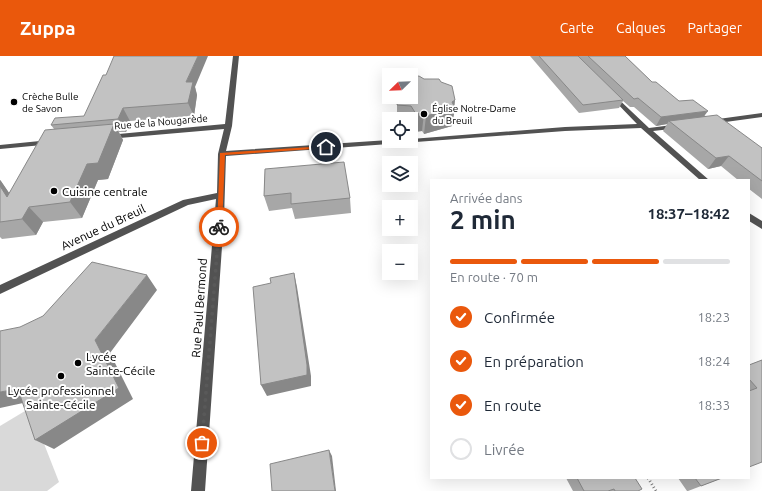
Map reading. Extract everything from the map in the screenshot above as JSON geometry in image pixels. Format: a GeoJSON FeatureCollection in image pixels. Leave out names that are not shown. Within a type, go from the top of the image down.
{"type":"FeatureCollection","features":[{"type":"Feature","properties":{"kind":"street","name":"Rue Paul Bermond"},"geometry":{"type":"LineString","coordinates":[[198,491],[219,225],[222,154],[228,126],[236,56]]}},
{"type":"Feature","properties":{"kind":"street"},"geometry":{"type":"LineString","coordinates":[[605,88],[645,128],[703,179]]}},
{"type":"Feature","properties":{"kind":"street"},"geometry":{"type":"LineString","coordinates":[[701,123],[762,115]]}},
{"type":"Feature","properties":{"kind":"street"},"geometry":{"type":"LineString","coordinates":[[418,140],[565,129],[645,128],[686,125]]}},
{"type":"Feature","properties":{"kind":"street","name":"Rue de la Nougarède"},"geometry":{"type":"LineString","coordinates":[[103,137],[228,126]]}},
{"type":"Feature","properties":{"kind":"street"},"geometry":{"type":"LineString","coordinates":[[0,147],[56,142]]}},
{"type":"Feature","properties":{"kind":"street"},"geometry":{"type":"LineString","coordinates":[[222,154],[382,143]]}},
{"type":"Feature","properties":{"kind":"street","name":"Avenue du Breuil"},"geometry":{"type":"LineString","coordinates":[[0,290],[186,202],[208,199],[220,195]]}},
{"type":"Feature","properties":{"kind":"street"},"geometry":{"type":"LineString","coordinates":[[750,217],[762,226]]}},
{"type":"Feature","properties":{"kind":"path"},"geometry":{"type":"LineString","coordinates":[[649,479],[656,491]]}},
{"type":"Feature","properties":{"kind":"shaded area"},"geometry":{"type":"Polygon","coordinates":[[[30,408],[59,482],[47,491],[0,491],[0,426],[30,408]]]}},
{"type":"Feature","properties":{"kind":"building"},"geometry":{"type":"Polygon","coordinates":[[[114,56],[198,56],[186,82],[193,82],[188,103],[123,108],[118,119],[51,125],[55,118],[84,116],[103,75],[106,75],[114,56]]]}},
{"type":"Feature","properties":{"kind":"building"},"geometry":{"type":"Polygon","coordinates":[[[539,56],[578,56],[623,100],[583,105],[539,56]]]}},
{"type":"Feature","properties":{"kind":"building"},"geometry":{"type":"Polygon","coordinates":[[[588,56],[625,56],[652,82],[656,82],[679,101],[693,100],[708,111],[661,117],[638,98],[634,99],[588,56]]]}},
{"type":"Feature","properties":{"kind":"building"},"geometry":{"type":"Polygon","coordinates":[[[418,76],[424,79],[439,79],[441,82],[452,86],[455,100],[452,102],[455,108],[426,116],[424,113],[418,114],[418,112],[415,112],[411,106],[397,105],[418,104],[418,76]]]}},
{"type":"Feature","properties":{"kind":"building"},"geometry":{"type":"Polygon","coordinates":[[[717,115],[762,148],[762,181],[729,156],[716,158],[669,121],[717,115]]]}},
{"type":"Feature","properties":{"kind":"building"},"geometry":{"type":"Polygon","coordinates":[[[114,124],[98,163],[87,164],[70,202],[29,207],[22,219],[0,222],[0,186],[7,197],[45,130],[114,124]]]}},
{"type":"Feature","properties":{"kind":"building"},"geometry":{"type":"Polygon","coordinates":[[[344,162],[350,198],[291,204],[291,193],[264,196],[265,169],[344,162]]]}},
{"type":"Feature","properties":{"kind":"building","name":"Lycée professionnel Sainte-Cécile"},"geometry":{"type":"Polygon","coordinates":[[[92,262],[147,275],[95,340],[119,388],[35,440],[18,389],[0,392],[0,331],[20,327],[43,316],[92,262]]]}},
{"type":"Feature","properties":{"kind":"building"},"geometry":{"type":"Polygon","coordinates":[[[294,273],[307,365],[307,375],[261,385],[253,287],[271,283],[270,278],[294,273]]]}},
{"type":"Feature","properties":{"kind":"building"},"geometry":{"type":"Polygon","coordinates":[[[762,360],[762,462],[750,467],[750,391],[757,388],[750,380],[750,365],[762,360]]]}},
{"type":"Feature","properties":{"kind":"building"},"geometry":{"type":"Polygon","coordinates":[[[329,450],[335,491],[272,491],[270,464],[329,450]]]}},
{"type":"Feature","properties":{"kind":"building"},"geometry":{"type":"Polygon","coordinates":[[[578,479],[636,479],[642,489],[638,491],[615,491],[614,489],[608,491],[584,491],[578,479]]]}},
{"type":"Feature","properties":{"kind":"building"},"geometry":{"type":"Polygon","coordinates":[[[696,479],[719,479],[701,486],[696,479]]]}},
{"type":"Feature","properties":{"kind":"way so far"},"geometry":{"type":"LineString","coordinates":[[202,443],[219,227]]}},
{"type":"Feature","properties":{"kind":"place","name":"Crèche Bulle de Savon"},"geometry":{"type":"Point","coordinates":[14,102]}},
{"type":"Feature","properties":{"kind":"place","name":"Église Notre-Dame du Breuil"},"geometry":{"type":"Point","coordinates":[424,114]}},
{"type":"Feature","properties":{"kind":"place","name":"Cuisine centrale"},"geometry":{"type":"Point","coordinates":[54,191]}},
{"type":"Feature","properties":{"kind":"place","name":"Lycée Sainte-Cécile"},"geometry":{"type":"Point","coordinates":[78,363]}},
{"type":"Feature","properties":{"kind":"place","name":"Lycée professionnel Sainte-Cécile"},"geometry":{"type":"Point","coordinates":[61,376]}},
{"type":"Feature","properties":{"kind":"route"},"geometry":{"type":"LineString","coordinates":[[219,227],[222,154],[326,147]]}}]}
